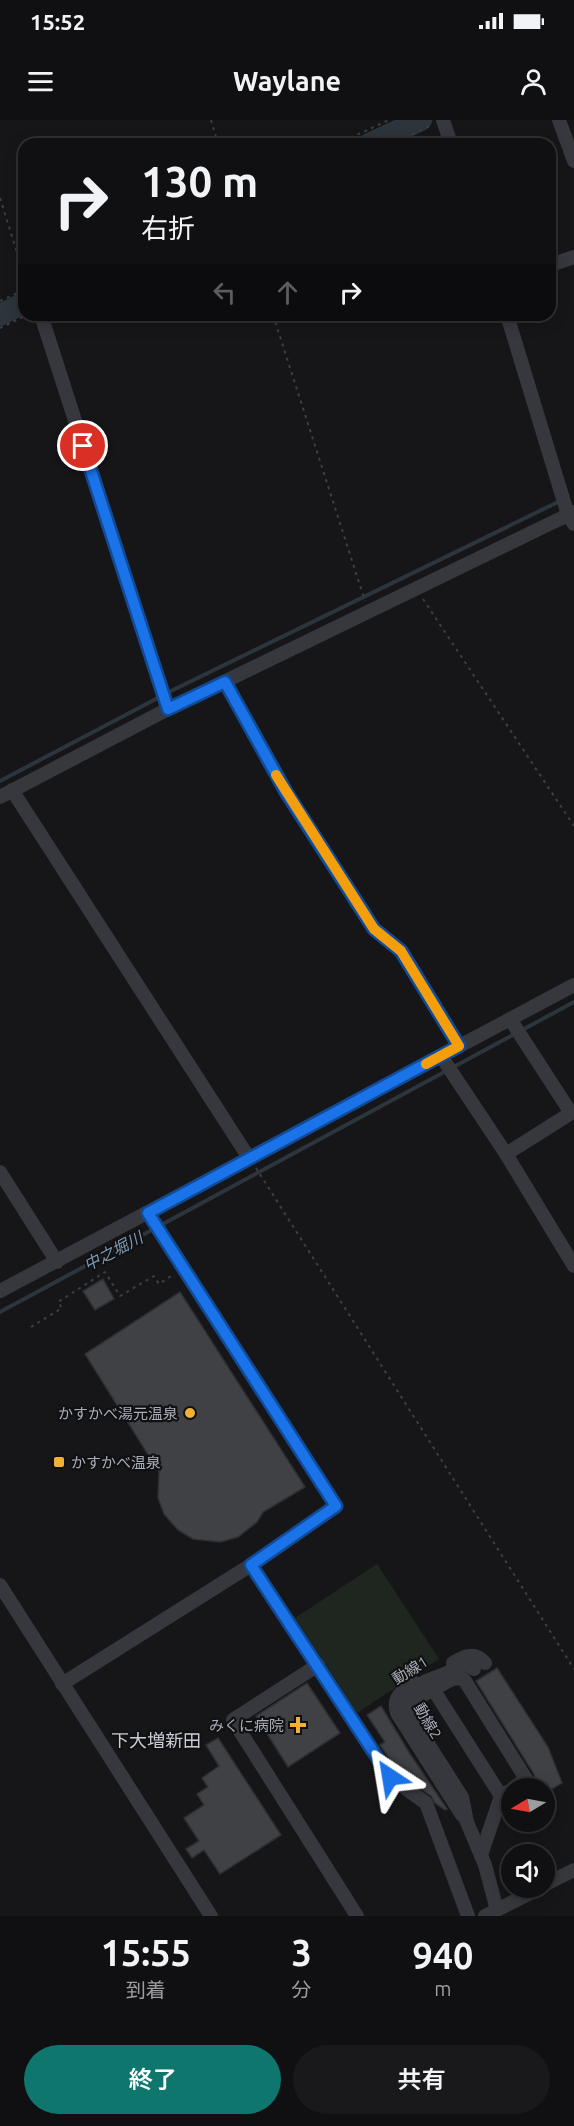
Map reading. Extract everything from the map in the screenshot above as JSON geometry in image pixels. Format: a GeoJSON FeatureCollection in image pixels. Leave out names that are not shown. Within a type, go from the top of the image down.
{"type":"FeatureCollection","features":[{"type":"Feature","properties":{"kind":"street"},"geometry":{"type":"LineString","coordinates":[[559,120],[574,161]]}},
{"type":"Feature","properties":{"kind":"street"},"geometry":{"type":"LineString","coordinates":[[438,122],[447,138]]}},
{"type":"Feature","properties":{"kind":"street"},"geometry":{"type":"LineString","coordinates":[[556,263],[574,257]]}},
{"type":"Feature","properties":{"kind":"street"},"geometry":{"type":"LineString","coordinates":[[43,321],[167,706]]}},
{"type":"Feature","properties":{"kind":"street"},"geometry":{"type":"LineString","coordinates":[[249,1158],[6,793],[167,706],[225,682],[571,515],[509,321]]}},
{"type":"Feature","properties":{"kind":"street"},"geometry":{"type":"LineString","coordinates":[[225,682],[286,792],[367,920],[374,929],[401,951],[459,1046]]}},
{"type":"Feature","properties":{"kind":"street"},"geometry":{"type":"LineString","coordinates":[[0,1291],[150,1217],[249,1158],[574,985]]}},
{"type":"Feature","properties":{"kind":"street"},"geometry":{"type":"LineString","coordinates":[[506,1154],[571,1113],[510,1019]]}},
{"type":"Feature","properties":{"kind":"street"},"geometry":{"type":"LineString","coordinates":[[441,1056],[506,1154],[574,1266]]}},
{"type":"Feature","properties":{"kind":"street"},"geometry":{"type":"LineString","coordinates":[[0,1172],[57,1262]]}},
{"type":"Feature","properties":{"kind":"street"},"geometry":{"type":"LineString","coordinates":[[62,1683],[251,1565],[336,1506],[150,1217]]}},
{"type":"Feature","properties":{"kind":"street"},"geometry":{"type":"LineString","coordinates":[[251,1565],[390,1777],[426,1803],[468,1916]]}},
{"type":"Feature","properties":{"kind":"street"},"geometry":{"type":"LineString","coordinates":[[0,1585],[211,1916]]}},
{"type":"Feature","properties":{"kind":"street","name":"動線1"},"geometry":{"type":"LineString","coordinates":[[467,1822],[456,1801],[397,1713],[395,1703],[403,1691],[464,1656],[480,1657],[479,1666]]}},
{"type":"Feature","properties":{"kind":"street"},"geometry":{"type":"LineString","coordinates":[[318,1665],[233,1720],[357,1916]]}},
{"type":"Feature","properties":{"kind":"street"},"geometry":{"type":"LineString","coordinates":[[520,1898],[497,1910],[483,1860],[467,1822],[462,1797],[406,1708],[410,1702],[457,1678],[465,1681],[525,1778]]}},
{"type":"Feature","properties":{"kind":"street"},"geometry":{"type":"LineString","coordinates":[[433,1689],[501,1780]]}},
{"type":"Feature","properties":{"kind":"street"},"geometry":{"type":"LineString","coordinates":[[483,1860],[501,1812]]}},
{"type":"Feature","properties":{"kind":"street"},"geometry":{"type":"LineString","coordinates":[[555,1880],[574,1870]]}},
{"type":"Feature","properties":{"kind":"path"},"geometry":{"type":"LineString","coordinates":[[211,120],[216,138]]}},
{"type":"Feature","properties":{"kind":"path"},"geometry":{"type":"LineString","coordinates":[[350,138],[390,120]]}},
{"type":"Feature","properties":{"kind":"path"},"geometry":{"type":"LineString","coordinates":[[405,138],[438,122]]}},
{"type":"Feature","properties":{"kind":"path"},"geometry":{"type":"LineString","coordinates":[[0,198],[18,256]]}},
{"type":"Feature","properties":{"kind":"path"},"geometry":{"type":"LineString","coordinates":[[0,301],[18,293]]}},
{"type":"Feature","properties":{"kind":"path"},"geometry":{"type":"LineString","coordinates":[[0,328],[18,320]]}},
{"type":"Feature","properties":{"kind":"path"},"geometry":{"type":"LineString","coordinates":[[275,321],[366,605]]}},
{"type":"Feature","properties":{"kind":"path"},"geometry":{"type":"LineString","coordinates":[[416,589],[574,826]]}},
{"type":"Feature","properties":{"kind":"path"},"geometry":{"type":"LineString","coordinates":[[249,1158],[574,1669]]}},
{"type":"Feature","properties":{"kind":"path"},"geometry":{"type":"LineString","coordinates":[[31,1327],[62,1308],[58,1302],[105,1272],[120,1296],[154,1276],[159,1284],[183,1268]]}},
{"type":"Feature","properties":{"kind":"shaded area"},"geometry":{"type":"Polygon","coordinates":[[[377,1564],[439,1659],[357,1713],[295,1618],[377,1564]]]}},
{"type":"Feature","properties":{"kind":"building"},"geometry":{"type":"Polygon","coordinates":[[[103,1279],[114,1299],[95,1310],[83,1291],[103,1279]]]}},
{"type":"Feature","properties":{"kind":"building","name":"かすかべ湯元温泉"},"geometry":{"type":"Polygon","coordinates":[[[180,1292],[305,1487],[263,1512],[257,1522],[238,1537],[220,1542],[193,1539],[178,1530],[164,1514],[158,1498],[159,1472],[85,1354],[180,1292]]]}},
{"type":"Feature","properties":{"kind":"building"},"geometry":{"type":"Polygon","coordinates":[[[497,1668],[548,1747],[562,1783],[555,1787],[555,1778],[535,1778],[476,1681],[497,1668]]]}},
{"type":"Feature","properties":{"kind":"building","name":"みくに病院"},"geometry":{"type":"Polygon","coordinates":[[[307,1683],[340,1733],[288,1767],[256,1716],[307,1683]]]}},
{"type":"Feature","properties":{"kind":"building"},"geometry":{"type":"Polygon","coordinates":[[[381,1706],[447,1809],[435,1803],[431,1796],[397,1771],[380,1745],[385,1742],[367,1715],[381,1706]]]}},
{"type":"Feature","properties":{"kind":"building"},"geometry":{"type":"Polygon","coordinates":[[[218,1738],[281,1835],[220,1874],[204,1850],[192,1858],[186,1849],[199,1841],[184,1818],[204,1805],[197,1794],[208,1787],[202,1778],[219,1766],[206,1745],[218,1738]]]}},
{"type":"Feature","properties":{"kind":"waterway"},"geometry":{"type":"LineString","coordinates":[[382,138],[421,120]]}},
{"type":"Feature","properties":{"kind":"waterway"},"geometry":{"type":"LineString","coordinates":[[0,315],[18,306]]}},
{"type":"Feature","properties":{"kind":"waterway"},"geometry":{"type":"LineString","coordinates":[[0,781],[173,690],[560,501]]}},
{"type":"Feature","properties":{"kind":"waterway","name":"中之堀川"},"geometry":{"type":"LineString","coordinates":[[0,1312],[574,1002]]}},
{"type":"Feature","properties":{"kind":"slow traffic"},"geometry":{"type":"LineString","coordinates":[[276,775],[374,929],[401,951],[459,1046],[426,1064]]}},
{"type":"Feature","properties":{"kind":"place","name":"かすかべ湯元温泉"},"geometry":{"type":"Point","coordinates":[190,1413]}},
{"type":"Feature","properties":{"kind":"place","name":"かすかべ温泉"},"geometry":{"type":"Point","coordinates":[59,1462]}},
{"type":"Feature","properties":{"kind":"place","name":"みくに病院"},"geometry":{"type":"Point","coordinates":[298,1725]}},
{"type":"Feature","properties":{"kind":"district","name":"下大増新田"},"geometry":{"type":"Point","coordinates":[156,1740]}},
{"type":"Feature","properties":{"kind":"route"},"geometry":{"type":"LineString","coordinates":[[83,446],[168,709],[225,682],[286,792],[374,929],[401,951],[459,1046],[148,1213],[336,1506],[251,1565],[390,1777]]}}]}
